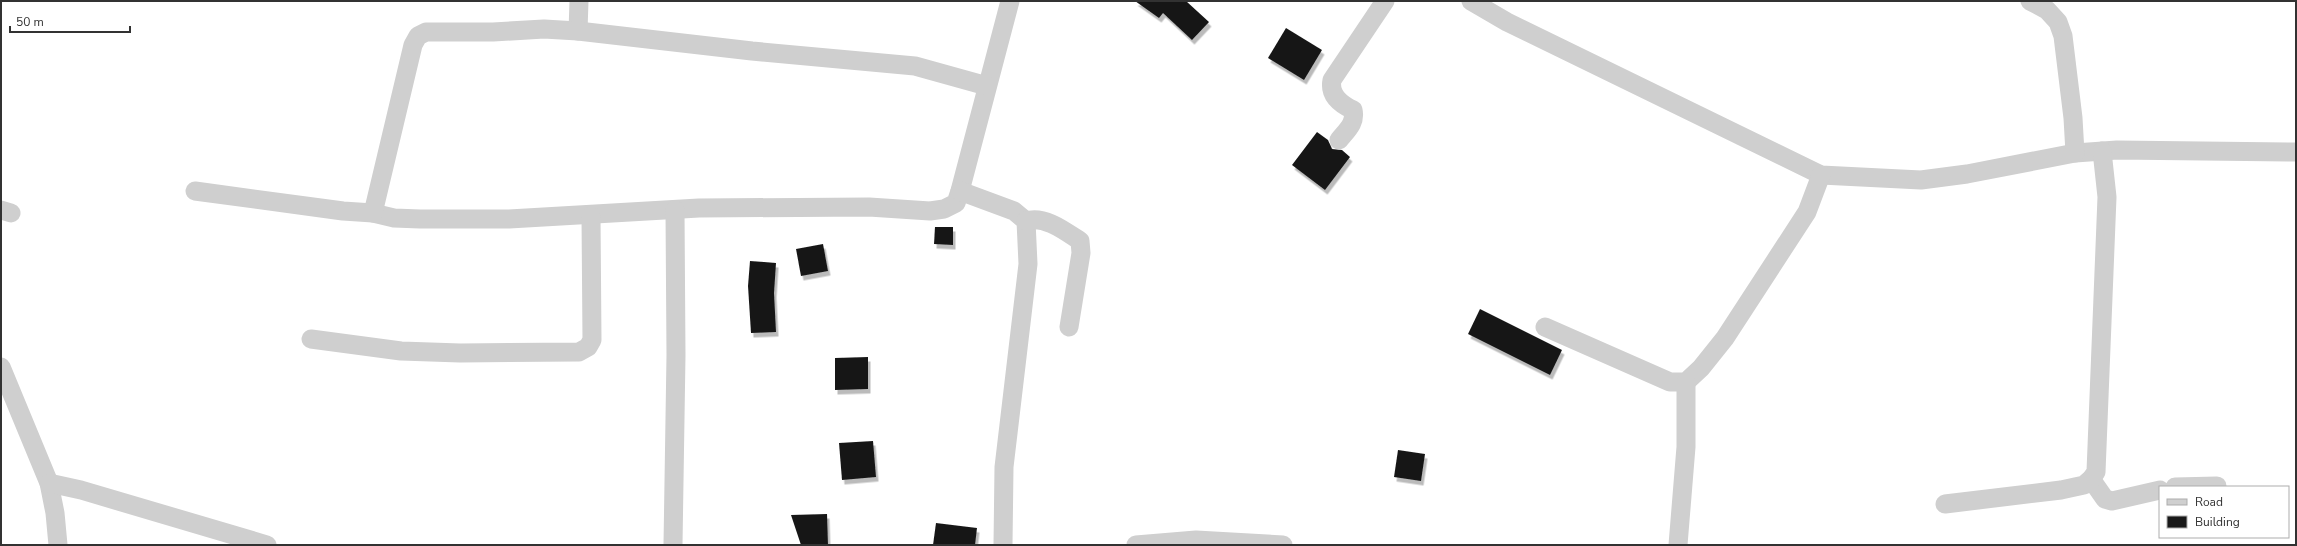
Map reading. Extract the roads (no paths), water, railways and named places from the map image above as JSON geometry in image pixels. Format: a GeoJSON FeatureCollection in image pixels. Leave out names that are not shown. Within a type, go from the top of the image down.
{"type":"FeatureCollection","features":[{"type":"Feature","properties":{"kind":"street"},"geometry":{"type":"LineString","coordinates":[[578,31],[579,1]]}},
{"type":"Feature","properties":{"kind":"street"},"geometry":{"type":"LineString","coordinates":[[195,191],[343,211],[373,213],[394,218],[420,219],[509,219],[591,216],[675,210],[869,207],[930,211],[944,209],[956,203],[960,191],[1010,1]]}},
{"type":"Feature","properties":{"kind":"street"},"geometry":{"type":"LineString","coordinates":[[1339,140],[1354,122],[1354,117],[1353,110],[1345,106],[1332,95],[1330,88],[1332,80],[1385,1]]}},
{"type":"Feature","properties":{"kind":"street"},"geometry":{"type":"LineString","coordinates":[[1471,1],[1507,22],[1821,175],[1921,180],[1967,174],[2075,153],[2102,151],[2296,152]]}},
{"type":"Feature","properties":{"kind":"street"},"geometry":{"type":"LineString","coordinates":[[2030,1],[2047,10],[2058,22],[2063,36],[2073,118],[2075,153]]}},
{"type":"Feature","properties":{"kind":"street"},"geometry":{"type":"LineString","coordinates":[[373,213],[413,45],[418,36],[426,32],[493,32],[544,29],[578,31],[752,51],[915,66],[987,86]]}},
{"type":"Feature","properties":{"kind":"street"},"geometry":{"type":"LineString","coordinates":[[1945,504],[2061,490],[2084,484],[2091,480],[2096,472],[2107,204],[2102,151]]}},
{"type":"Feature","properties":{"kind":"street"},"geometry":{"type":"LineString","coordinates":[[1545,327],[1670,382],[1686,382],[1701,368],[1725,338],[1807,212],[1821,175]]}},
{"type":"Feature","properties":{"kind":"street"},"geometry":{"type":"LineString","coordinates":[[960,191],[1014,211],[1026,221],[1028,264],[1004,467],[1003,545]]}},
{"type":"Feature","properties":{"kind":"street"},"geometry":{"type":"LineString","coordinates":[[673,545],[676,355],[675,210]]}},
{"type":"Feature","properties":{"kind":"street"},"geometry":{"type":"LineString","coordinates":[[311,339],[401,351],[460,353],[579,352],[588,347],[592,340],[591,216]]}},
{"type":"Feature","properties":{"kind":"street"},"geometry":{"type":"LineString","coordinates":[[1026,221],[1033,219],[1042,220],[1080,241],[1081,253],[1069,327]]}},
{"type":"Feature","properties":{"kind":"street"},"geometry":{"type":"LineString","coordinates":[[1,367],[49,483],[55,513],[58,545]]}},
{"type":"Feature","properties":{"kind":"street"},"geometry":{"type":"LineString","coordinates":[[1678,545],[1686,447],[1686,382]]}},
{"type":"Feature","properties":{"kind":"street"},"geometry":{"type":"LineString","coordinates":[[2091,480],[2105,499],[2112,501],[2159,490]]}},
{"type":"Feature","properties":{"kind":"street"},"geometry":{"type":"LineString","coordinates":[[49,483],[81,490],[266,545]]}},
{"type":"Feature","properties":{"kind":"street"},"geometry":{"type":"LineString","coordinates":[[1136,545],[1196,540],[1283,545]]}}]}
